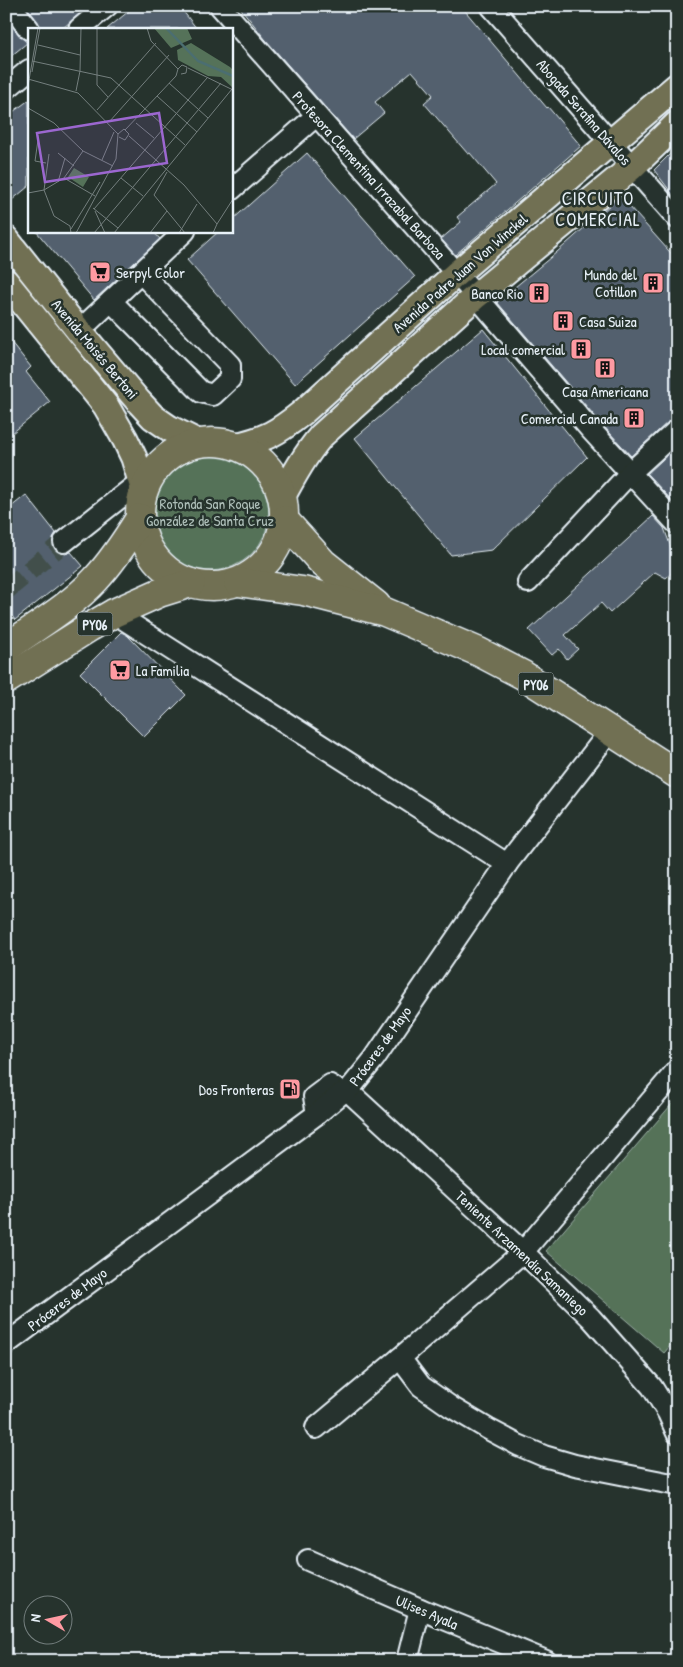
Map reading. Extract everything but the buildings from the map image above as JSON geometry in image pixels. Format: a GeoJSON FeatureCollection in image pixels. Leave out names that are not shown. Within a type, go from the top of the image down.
{"type":"FeatureCollection","features":[{"type":"Feature","properties":{"kind":"highway","name":"PY06"},"geometry":{"type":"LineString","coordinates":[[385,612],[323,563],[283,509],[274,478],[262,461],[249,452],[223,443],[199,443],[181,449],[165,459],[143,486],[140,518],[144,537],[152,555],[166,570],[182,580],[214,586],[238,582],[303,591],[385,612],[478,652],[523,675],[677,774]]}},
{"type":"Feature","properties":{"kind":"highway","name":"PY06"},"geometry":{"type":"LineString","coordinates":[[238,582],[258,570],[270,558],[278,543],[283,509]]}},
{"type":"Feature","properties":{"kind":"highway","name":"PY06"},"geometry":{"type":"LineString","coordinates":[[6,648],[78,596],[94,581],[109,564],[140,518]]}},
{"type":"Feature","properties":{"kind":"highway","name":"PY06"},"geometry":{"type":"LineString","coordinates":[[7,678],[114,613],[159,593],[191,583]]}},
{"type":"Feature","properties":{"kind":"main road","name":"Avenida Padre Juan Von Winckel"},"geometry":{"type":"LineString","coordinates":[[235,446],[260,440],[281,430],[302,413],[456,274],[677,86]]}},
{"type":"Feature","properties":{"kind":"main road","name":"Avenida Padre Juan Von Winckel"},"geometry":{"type":"LineString","coordinates":[[283,509],[298,468],[308,451],[321,436],[476,296],[632,167],[677,124]]}},
{"type":"Feature","properties":{"kind":"main road","name":"Avenida Moisés Bertoni"},"geometry":{"type":"LineString","coordinates":[[6,239],[138,402],[169,428],[199,443]]}},
{"type":"Feature","properties":{"kind":"main road","name":"Avenida Moisés Bertoni"},"geometry":{"type":"LineString","coordinates":[[6,282],[106,406],[126,439],[143,486]]}},
{"type":"Feature","properties":{"kind":"street"},"geometry":{"type":"LineString","coordinates":[[11,6],[28,28]]}},
{"type":"Feature","properties":{"kind":"street"},"geometry":{"type":"LineString","coordinates":[[80,28],[107,6]]}},
{"type":"Feature","properties":{"kind":"street","name":"Profesora Clementina Irrazabal Barboza"},"geometry":{"type":"LineString","coordinates":[[220,6],[476,296],[590,429],[677,524]]}},
{"type":"Feature","properties":{"kind":"street","name":"Abogada Serafina Dávalos"},"geometry":{"type":"LineString","coordinates":[[491,6],[677,218]]}},
{"type":"Feature","properties":{"kind":"street"},"geometry":{"type":"LineString","coordinates":[[6,89],[28,71]]}},
{"type":"Feature","properties":{"kind":"street"},"geometry":{"type":"LineString","coordinates":[[232,189],[316,116]]}},
{"type":"Feature","properties":{"kind":"street"},"geometry":{"type":"LineString","coordinates":[[80,331],[184,232]]}},
{"type":"Feature","properties":{"kind":"street"},"geometry":{"type":"LineString","coordinates":[[111,301],[201,392],[213,395],[230,379],[230,366],[141,273]]}},
{"type":"Feature","properties":{"kind":"street"},"geometry":{"type":"LineString","coordinates":[[528,582],[630,473],[677,430]]}},
{"type":"Feature","properties":{"kind":"street"},"geometry":{"type":"LineString","coordinates":[[64,542],[143,486]]}},
{"type":"Feature","properties":{"kind":"street"},"geometry":{"type":"LineString","coordinates":[[114,613],[507,864]]}},
{"type":"Feature","properties":{"kind":"street","name":"Próceres de Mayo"},"geometry":{"type":"LineString","coordinates":[[6,1344],[345,1092],[374,1059],[507,864],[610,731]]}},
{"type":"Feature","properties":{"kind":"street"},"geometry":{"type":"LineString","coordinates":[[316,1428],[523,1252],[677,1070]]}},
{"type":"Feature","properties":{"kind":"street","name":"Teniente Arzamendia Samaniego"},"geometry":{"type":"LineString","coordinates":[[345,1092],[523,1252],[591,1318],[672,1408],[677,1433]]}},
{"type":"Feature","properties":{"kind":"street"},"geometry":{"type":"LineString","coordinates":[[400,1358],[421,1386],[488,1429],[544,1456],[575,1465],[677,1485]]}},
{"type":"Feature","properties":{"kind":"street","name":"Ulises Ayala"},"geometry":{"type":"LineString","coordinates":[[308,1560],[546,1661]]}},
{"type":"Feature","properties":{"kind":"street"},"geometry":{"type":"LineString","coordinates":[[407,1661],[420,1609]]}},
{"type":"Feature","properties":{"kind":"green space","name":"Rotonda San Roque González de Santa Cruz"},"geometry":{"type":"Polygon","coordinates":[[[210,453],[221,454],[243,463],[259,479],[268,501],[268,523],[259,545],[243,561],[221,570],[210,571],[199,570],[177,561],[161,545],[152,523],[151,512],[152,501],[161,479],[177,463],[199,454],[210,453]]]}},
{"type":"Feature","properties":{"kind":"green space"},"geometry":{"type":"Polygon","coordinates":[[[677,1098],[677,1338],[664,1353],[546,1251],[677,1098]]]}},
{"type":"Feature","properties":{"kind":"tunnel"},"geometry":{"type":"LineString","coordinates":[[6,590],[64,542]]}},
{"type":"Feature","properties":{"kind":"place","name":"Serpyl Color"},"geometry":{"type":"Point","coordinates":[100,272]}},
{"type":"Feature","properties":{"kind":"place","name":"Mundo del Cotillon"},"geometry":{"type":"Point","coordinates":[653,283]}},
{"type":"Feature","properties":{"kind":"place","name":"Banco Rio"},"geometry":{"type":"Point","coordinates":[539,293]}},
{"type":"Feature","properties":{"kind":"place","name":"Casa Suiza"},"geometry":{"type":"Point","coordinates":[563,321]}},
{"type":"Feature","properties":{"kind":"place","name":"Local comercial"},"geometry":{"type":"Point","coordinates":[581,349]}},
{"type":"Feature","properties":{"kind":"place","name":"Casa Americana"},"geometry":{"type":"Point","coordinates":[605,368]}},
{"type":"Feature","properties":{"kind":"place","name":"Comercial Canada"},"geometry":{"type":"Point","coordinates":[634,418]}},
{"type":"Feature","properties":{"kind":"place","name":"La Familia"},"geometry":{"type":"Point","coordinates":[120,670]}},
{"type":"Feature","properties":{"kind":"place","name":"Dos Fronteras"},"geometry":{"type":"Point","coordinates":[290,1089]}},
{"type":"Feature","properties":{"kind":"district","name":"CIRCUITO COMERCIAL"},"geometry":{"type":"Point","coordinates":[598,208]}}]}
